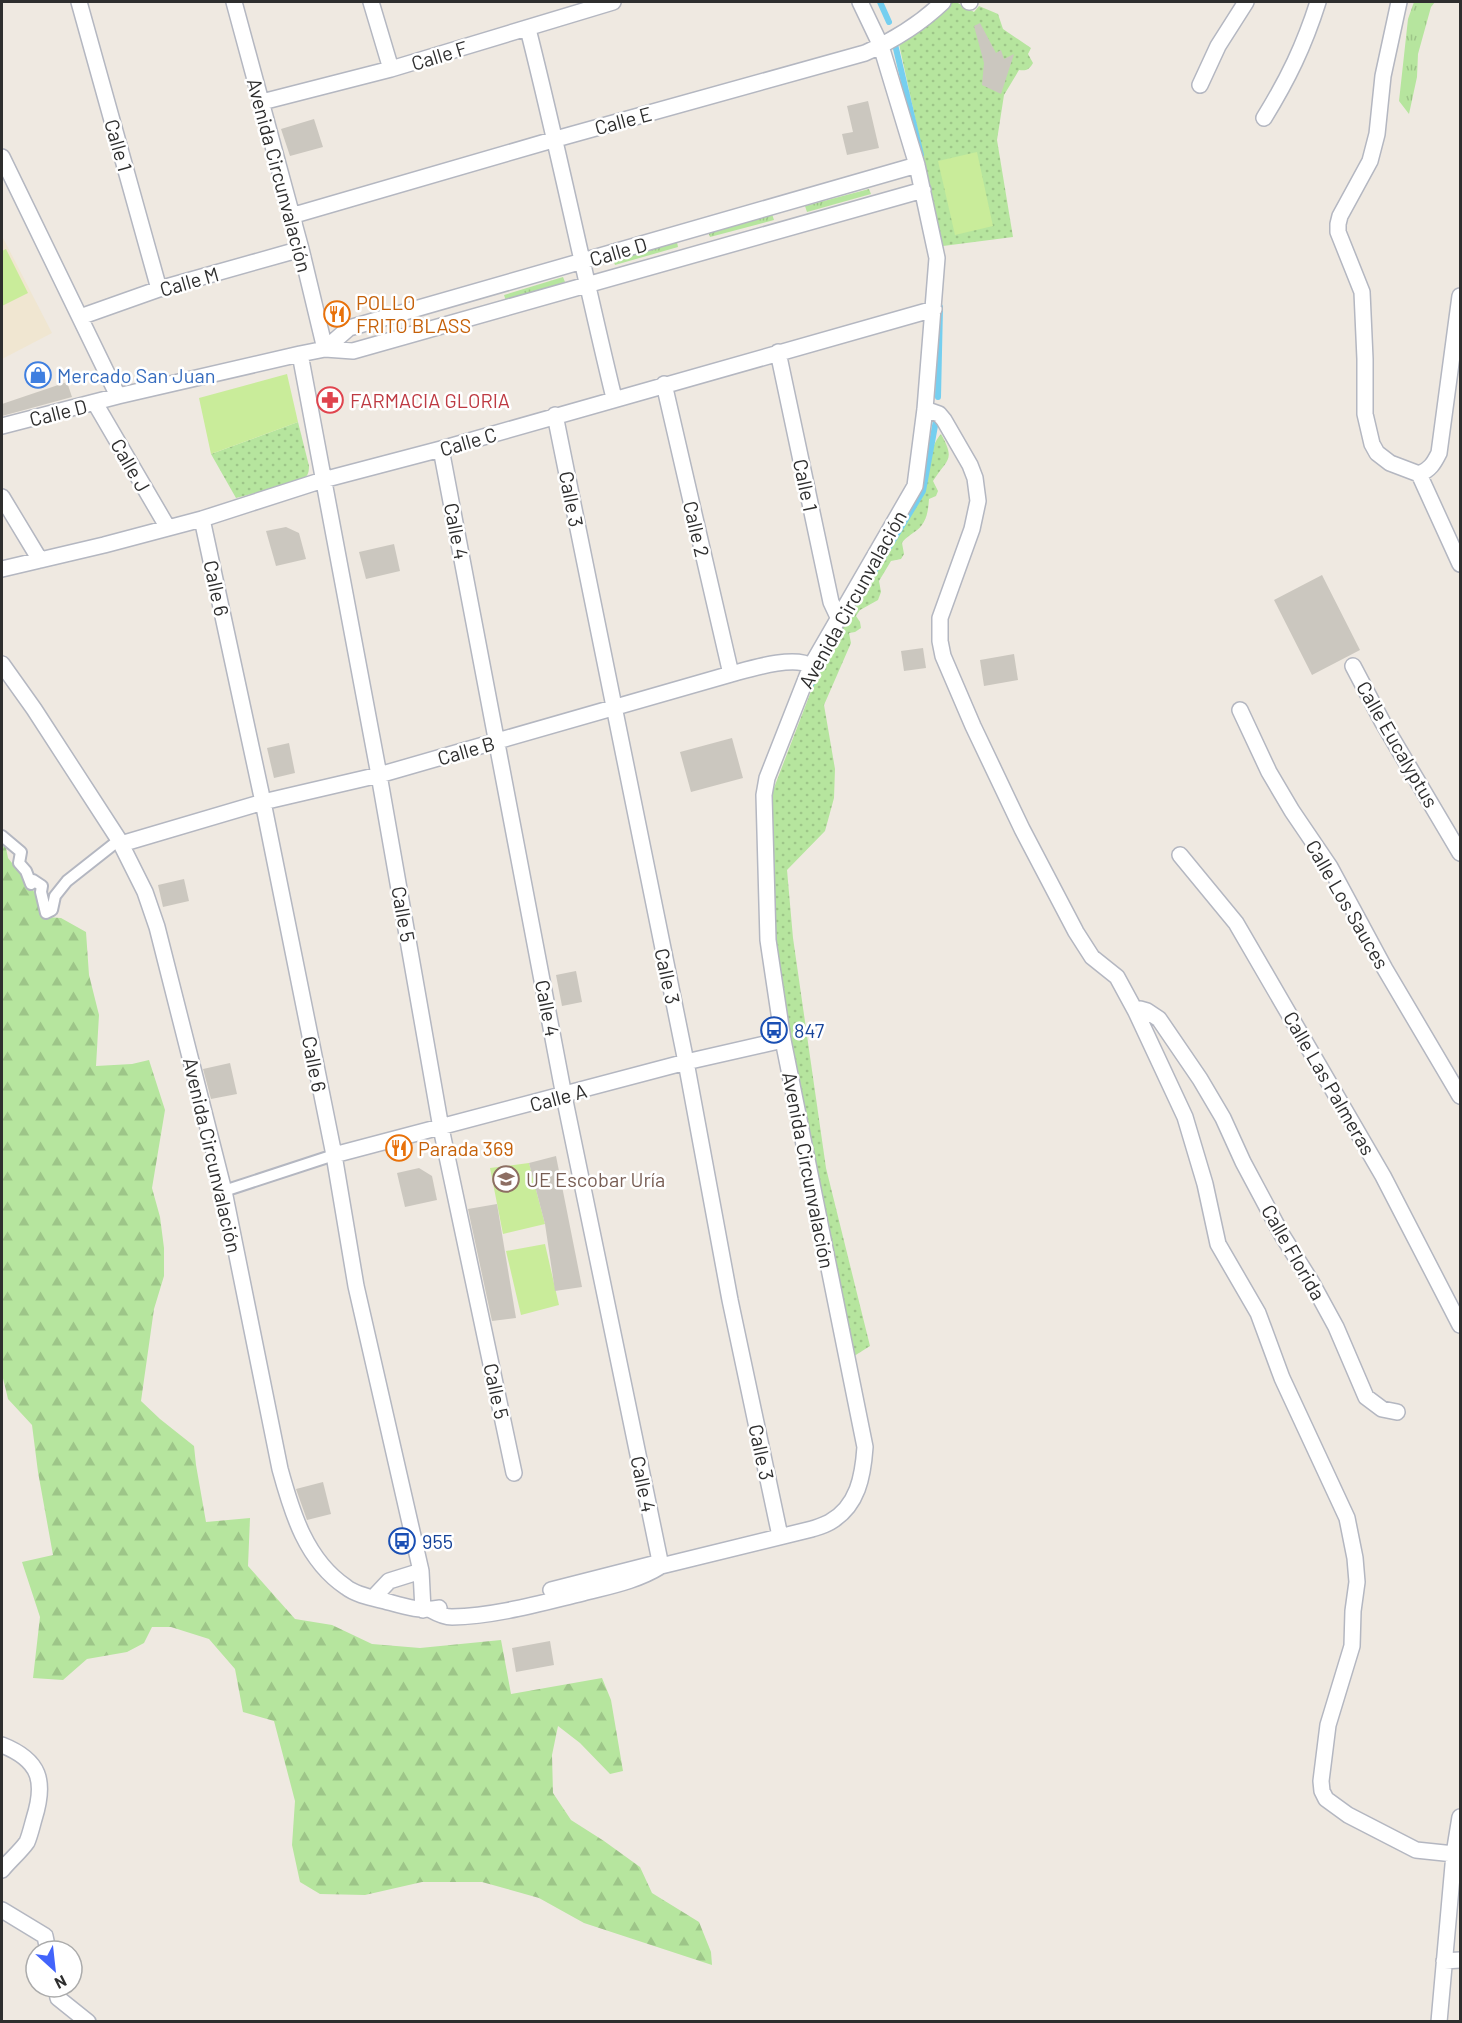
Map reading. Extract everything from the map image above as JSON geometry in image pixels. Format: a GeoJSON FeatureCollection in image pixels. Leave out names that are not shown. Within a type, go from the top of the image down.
{"type":"FeatureCollection","features":[{"type":"Feature","properties":{"kind":"street","name":"Calle 1"},"geometry":{"type":"LineString","coordinates":[[79,2],[159,289]]}},
{"type":"Feature","properties":{"kind":"street","name":"Avenida Circunvalación"},"geometry":{"type":"LineString","coordinates":[[234,2],[301,249],[325,349]]}},
{"type":"Feature","properties":{"kind":"street"},"geometry":{"type":"LineString","coordinates":[[371,2],[392,69]]}},
{"type":"Feature","properties":{"kind":"street","name":"Calle F"},"geometry":{"type":"LineString","coordinates":[[262,102],[392,69],[614,2]]}},
{"type":"Feature","properties":{"kind":"street","name":"Avenida Circunvalación"},"geometry":{"type":"LineString","coordinates":[[2,664],[120,842],[145,892],[157,927],[224,1191],[280,1469],[291,1508],[305,1541],[324,1568],[347,1588],[373,1598],[427,1610],[511,1600],[641,1566],[653,1564],[660,1566],[812,1529],[831,1522],[844,1510],[858,1491],[864,1472],[865,1447],[783,1040],[768,940],[764,795],[767,778],[811,666],[915,486],[925,409],[937,258],[917,165],[881,46],[860,2]]}},
{"type":"Feature","properties":{"kind":"street","name":"Calle E"},"geometry":{"type":"LineString","coordinates":[[291,216],[865,53],[881,46],[943,2]]}},
{"type":"Feature","properties":{"kind":"street"},"geometry":{"type":"LineString","coordinates":[[1200,84],[1218,46],[1246,2]]}},
{"type":"Feature","properties":{"kind":"street"},"geometry":{"type":"LineString","coordinates":[[1264,118],[1287,81],[1309,30],[1318,2]]}},
{"type":"Feature","properties":{"kind":"street"},"geometry":{"type":"LineString","coordinates":[[1399,2],[1383,76],[1377,134],[1370,161],[1345,206],[1338,224],[1342,244],[1352,263],[1362,292],[1365,414],[1370,437],[1377,453],[1390,463],[1419,474],[1433,465],[1439,453],[1461,296]]}},
{"type":"Feature","properties":{"kind":"street"},"geometry":{"type":"LineString","coordinates":[[528,29],[556,139],[586,284],[614,398]]}},
{"type":"Feature","properties":{"kind":"street"},"geometry":{"type":"LineString","coordinates":[[2,157],[118,396]]}},
{"type":"Feature","properties":{"kind":"street","name":"Calle D"},"geometry":{"type":"LineString","coordinates":[[325,349],[349,328],[917,165]]}},
{"type":"Feature","properties":{"kind":"street","name":"Calle D"},"geometry":{"type":"LineString","coordinates":[[2,426],[118,396],[300,354],[325,349],[353,351],[923,190]]}},
{"type":"Feature","properties":{"kind":"street","name":"Calle M"},"geometry":{"type":"LineString","coordinates":[[80,317],[159,289],[301,249]]}},
{"type":"Feature","properties":{"kind":"street","name":"Calle C"},"geometry":{"type":"LineString","coordinates":[[2,570],[202,519],[323,480],[441,449],[663,384],[934,309]]}},
{"type":"Feature","properties":{"kind":"street","name":"Calle 1"},"geometry":{"type":"LineString","coordinates":[[778,352],[831,602],[838,617]]}},
{"type":"Feature","properties":{"kind":"street","name":"Calle 5"},"geometry":{"type":"LineString","coordinates":[[300,354],[379,776],[441,1128],[514,1473]]}},
{"type":"Feature","properties":{"kind":"street","name":"Calle 2"},"geometry":{"type":"LineString","coordinates":[[663,384],[731,674]]}},
{"type":"Feature","properties":{"kind":"street","name":"Calle J"},"geometry":{"type":"LineString","coordinates":[[95,403],[168,528]]}},
{"type":"Feature","properties":{"kind":"street"},"geometry":{"type":"LineString","coordinates":[[925,409],[939,414],[944,420],[970,465],[978,492],[972,529],[940,618],[940,641],[943,656],[1017,819],[1082,942],[1092,957],[1117,977],[1136,1012],[1185,1117],[1205,1184],[1218,1244],[1258,1313],[1282,1378],[1347,1518],[1357,1582],[1352,1646],[1328,1725],[1321,1781],[1322,1791],[1326,1799],[1348,1815],[1416,1850],[1454,1854]]}},
{"type":"Feature","properties":{"kind":"street","name":"Calle 3"},"geometry":{"type":"LineString","coordinates":[[555,415],[686,1062],[730,1300],[780,1536]]}},
{"type":"Feature","properties":{"kind":"street","name":"Calle 4"},"geometry":{"type":"LineString","coordinates":[[441,449],[564,1096],[660,1566]]}},
{"type":"Feature","properties":{"kind":"street"},"geometry":{"type":"LineString","coordinates":[[1419,474],[1461,564]]}},
{"type":"Feature","properties":{"kind":"street"},"geometry":{"type":"LineString","coordinates":[[2,497],[40,560]]}},
{"type":"Feature","properties":{"kind":"street","name":"Calle 6"},"geometry":{"type":"LineString","coordinates":[[202,519],[263,802],[334,1155],[356,1286],[421,1571],[427,1610]]}},
{"type":"Feature","properties":{"kind":"street","name":"Calle B"},"geometry":{"type":"LineString","coordinates":[[120,842],[263,802],[379,776],[731,674],[786,663],[807,663],[811,666]]}},
{"type":"Feature","properties":{"kind":"street","name":"Calle Eucalyptus"},"geometry":{"type":"LineString","coordinates":[[1353,666],[1383,723],[1461,854]]}},
{"type":"Feature","properties":{"kind":"street","name":"Calle Los Sauces"},"geometry":{"type":"LineString","coordinates":[[1240,710],[1269,772],[1330,867],[1385,969],[1461,1095]]}},
{"type":"Feature","properties":{"kind":"street"},"geometry":{"type":"LineString","coordinates":[[2,836],[21,852],[19,863],[26,871],[31,884],[33,880],[42,886],[41,892],[46,913],[52,910],[55,896],[67,881],[120,842]]}},
{"type":"Feature","properties":{"kind":"street","name":"Calle Las Palmeras"},"geometry":{"type":"LineString","coordinates":[[1180,855],[1236,923],[1383,1176],[1461,1324]]}},
{"type":"Feature","properties":{"kind":"street","name":"Calle Florida"},"geometry":{"type":"LineString","coordinates":[[1136,1012],[1140,1009],[1147,1011],[1159,1019],[1200,1079],[1223,1118],[1243,1162],[1282,1235],[1312,1282],[1336,1327],[1366,1397],[1382,1409],[1397,1412]]}},
{"type":"Feature","properties":{"kind":"street","name":"Calle A"},"geometry":{"type":"LineString","coordinates":[[334,1155],[686,1062],[783,1040]]}},
{"type":"Feature","properties":{"kind":"street"},"geometry":{"type":"LineString","coordinates":[[224,1191],[334,1155]]}},
{"type":"Feature","properties":{"kind":"street"},"geometry":{"type":"LineString","coordinates":[[373,1598],[389,1581],[421,1571]]}},
{"type":"Feature","properties":{"kind":"street"},"geometry":{"type":"LineString","coordinates":[[2,1745],[15,1750],[32,1763],[41,1784],[40,1801],[27,1841],[2,1870]]}},
{"type":"Feature","properties":{"kind":"street"},"geometry":{"type":"LineString","coordinates":[[1439,2022],[1454,1854],[1460,1826]]}},
{"type":"Feature","properties":{"kind":"street"},"geometry":{"type":"LineString","coordinates":[[2,1910],[45,1936],[46,1939]]}},
{"type":"Feature","properties":{"kind":"street"},"geometry":{"type":"LineString","coordinates":[[1444,1960],[1461,1960]]}},
{"type":"Feature","properties":{"kind":"street"},"geometry":{"type":"LineString","coordinates":[[59,1999],[88,2022]]}},
{"type":"Feature","properties":{"kind":"shaded area"},"geometry":{"type":"Polygon","coordinates":[[[2,236],[52,333],[2,359],[2,236]]]}},
{"type":"Feature","properties":{"kind":"green space"},"geometry":{"type":"Polygon","coordinates":[[[948,2],[956,2],[974,12],[979,6],[998,14],[1003,29],[1031,48],[1028,54],[1033,63],[1027,70],[1019,70],[1004,95],[997,140],[1013,237],[943,246],[899,44],[948,2]]]}},
{"type":"Feature","properties":{"kind":"green space"},"geometry":{"type":"Polygon","coordinates":[[[1414,2],[1435,2],[1431,7],[1418,54],[1417,77],[1409,114],[1399,101],[1408,19],[1414,2]]]}},
{"type":"Feature","properties":{"kind":"green space"},"geometry":{"type":"Polygon","coordinates":[[[977,152],[993,226],[955,235],[938,161],[977,152]]]}},
{"type":"Feature","properties":{"kind":"green space"},"geometry":{"type":"Polygon","coordinates":[[[869,189],[871,194],[807,212],[805,206],[869,189]]]}},
{"type":"Feature","properties":{"kind":"green space"},"geometry":{"type":"Polygon","coordinates":[[[772,214],[774,220],[710,237],[708,232],[772,214]]]}},
{"type":"Feature","properties":{"kind":"green space"},"geometry":{"type":"Polygon","coordinates":[[[677,242],[678,247],[615,265],[613,259],[677,242]]]}},
{"type":"Feature","properties":{"kind":"green space"},"geometry":{"type":"Polygon","coordinates":[[[6,249],[28,293],[2,306],[2,251],[6,249]]]}},
{"type":"Feature","properties":{"kind":"green space"},"geometry":{"type":"Polygon","coordinates":[[[563,277],[565,282],[506,301],[504,295],[563,277]]]}},
{"type":"Feature","properties":{"kind":"green space"},"geometry":{"type":"Polygon","coordinates":[[[287,374],[298,422],[211,454],[199,398],[287,374]]]}},
{"type":"Feature","properties":{"kind":"green space"},"geometry":{"type":"Polygon","coordinates":[[[298,422],[309,466],[306,477],[301,481],[236,498],[211,454],[298,422]]]}},
{"type":"Feature","properties":{"kind":"green space"},"geometry":{"type":"Polygon","coordinates":[[[941,434],[949,455],[946,464],[933,481],[938,491],[936,496],[929,499],[924,523],[902,543],[904,554],[901,559],[891,561],[879,581],[881,592],[878,600],[860,610],[856,616],[861,628],[849,633],[851,643],[824,705],[835,769],[834,798],[825,831],[787,870],[793,938],[826,1168],[870,1346],[851,1358],[787,1045],[775,952],[772,793],[823,660],[923,492],[931,453],[941,434]]]}},
{"type":"Feature","properties":{"kind":"green space"},"geometry":{"type":"Polygon","coordinates":[[[2,845],[6,848],[8,858],[32,888],[47,917],[61,918],[86,932],[89,975],[99,1015],[96,1066],[132,1064],[149,1060],[165,1110],[152,1188],[160,1217],[164,1248],[164,1276],[154,1309],[141,1401],[194,1446],[206,1522],[250,1518],[248,1566],[295,1619],[332,1625],[372,1644],[420,1648],[501,1640],[511,1694],[602,1678],[611,1700],[623,1771],[610,1774],[580,1743],[558,1726],[552,1755],[553,1793],[571,1820],[640,1867],[652,1893],[699,1922],[711,1952],[712,1965],[584,1923],[539,1898],[482,1882],[422,1882],[365,1895],[320,1894],[300,1882],[292,1845],[295,1801],[274,1721],[243,1712],[235,1669],[209,1639],[171,1627],[152,1627],[144,1643],[127,1652],[87,1659],[63,1680],[33,1678],[40,1617],[22,1562],[53,1555],[32,1425],[8,1399],[2,1374],[2,845]]]}},
{"type":"Feature","properties":{"kind":"green space"},"geometry":{"type":"Polygon","coordinates":[[[529,1163],[545,1224],[503,1234],[490,1168],[529,1163]]]}},
{"type":"Feature","properties":{"kind":"green space"},"geometry":{"type":"Polygon","coordinates":[[[545,1244],[559,1305],[521,1315],[506,1251],[545,1244]]]}},
{"type":"Feature","properties":{"kind":"building"},"geometry":{"type":"Polygon","coordinates":[[[980,23],[996,53],[1001,50],[1004,59],[1014,54],[1001,94],[982,85],[984,63],[974,26],[980,23]]]}},
{"type":"Feature","properties":{"kind":"building"},"geometry":{"type":"Polygon","coordinates":[[[868,101],[879,148],[847,155],[842,134],[853,132],[847,106],[868,101]]]}},
{"type":"Feature","properties":{"kind":"building"},"geometry":{"type":"Polygon","coordinates":[[[314,119],[323,147],[290,156],[281,129],[314,119]]]}},
{"type":"Feature","properties":{"kind":"building"},"geometry":{"type":"Polygon","coordinates":[[[67,382],[72,397],[2,416],[2,404],[67,382]]]}},
{"type":"Feature","properties":{"kind":"building"},"geometry":{"type":"Polygon","coordinates":[[[286,527],[299,533],[306,559],[276,566],[266,531],[286,527]]]}},
{"type":"Feature","properties":{"kind":"building"},"geometry":{"type":"Polygon","coordinates":[[[394,544],[400,571],[366,579],[359,552],[394,544]]]}},
{"type":"Feature","properties":{"kind":"building"},"geometry":{"type":"Polygon","coordinates":[[[1322,575],[1360,650],[1312,675],[1274,600],[1322,575]]]}},
{"type":"Feature","properties":{"kind":"building"},"geometry":{"type":"Polygon","coordinates":[[[923,648],[926,668],[904,671],[901,651],[923,648]]]}},
{"type":"Feature","properties":{"kind":"building"},"geometry":{"type":"Polygon","coordinates":[[[1014,654],[1018,680],[984,686],[980,660],[1014,654]]]}},
{"type":"Feature","properties":{"kind":"building"},"geometry":{"type":"Polygon","coordinates":[[[732,738],[743,778],[691,792],[680,752],[732,738]]]}},
{"type":"Feature","properties":{"kind":"building"},"geometry":{"type":"Polygon","coordinates":[[[289,743],[295,773],[274,778],[267,748],[289,743]]]}},
{"type":"Feature","properties":{"kind":"building"},"geometry":{"type":"Polygon","coordinates":[[[184,879],[189,901],[163,907],[158,885],[184,879]]]}},
{"type":"Feature","properties":{"kind":"building"},"geometry":{"type":"Polygon","coordinates":[[[576,971],[582,1002],[562,1006],[556,975],[576,971]]]}},
{"type":"Feature","properties":{"kind":"building"},"geometry":{"type":"Polygon","coordinates":[[[230,1063],[237,1094],[211,1099],[203,1069],[230,1063]]]}},
{"type":"Feature","properties":{"kind":"building"},"geometry":{"type":"Polygon","coordinates":[[[556,1156],[582,1287],[555,1291],[545,1224],[529,1163],[556,1156]]]}},
{"type":"Feature","properties":{"kind":"building"},"geometry":{"type":"Polygon","coordinates":[[[419,1168],[432,1176],[437,1200],[405,1207],[397,1173],[419,1168]]]}},
{"type":"Feature","properties":{"kind":"building"},"geometry":{"type":"Polygon","coordinates":[[[497,1204],[516,1318],[492,1321],[468,1209],[497,1204]]]}},
{"type":"Feature","properties":{"kind":"building"},"geometry":{"type":"Polygon","coordinates":[[[323,1482],[331,1514],[307,1520],[296,1489],[323,1482]]]}},
{"type":"Feature","properties":{"kind":"building"},"geometry":{"type":"Polygon","coordinates":[[[550,1641],[554,1665],[516,1672],[512,1648],[550,1641]]]}},
{"type":"Feature","properties":{"kind":"waterway"},"geometry":{"type":"LineString","coordinates":[[880,2],[889,22]]}},
{"type":"Feature","properties":{"kind":"waterway"},"geometry":{"type":"LineString","coordinates":[[894,40],[921,155]]}},
{"type":"Feature","properties":{"kind":"waterway"},"geometry":{"type":"LineString","coordinates":[[938,397],[940,307]]}},
{"type":"Feature","properties":{"kind":"waterway"},"geometry":{"type":"LineString","coordinates":[[874,572],[923,491],[937,415]]}},
{"type":"Feature","properties":{"kind":"waterway"},"geometry":{"type":"LineString","coordinates":[[811,685],[823,659]]}},
{"type":"Feature","properties":{"kind":"place","name":"POLLO FRITO BLASS"},"geometry":{"type":"Point","coordinates":[337,314]}},
{"type":"Feature","properties":{"kind":"place","name":"Mercado San Juan"},"geometry":{"type":"Point","coordinates":[38,375]}},
{"type":"Feature","properties":{"kind":"place","name":"FARMACIA GLORIA"},"geometry":{"type":"Point","coordinates":[330,400]}},
{"type":"Feature","properties":{"kind":"place","name":"847"},"geometry":{"type":"Point","coordinates":[774,1030]}},
{"type":"Feature","properties":{"kind":"place","name":"Parada 369"},"geometry":{"type":"Point","coordinates":[399,1148]}},
{"type":"Feature","properties":{"kind":"place","name":"UE Escobar Uría"},"geometry":{"type":"Point","coordinates":[506,1179]}},
{"type":"Feature","properties":{"kind":"place","name":"955"},"geometry":{"type":"Point","coordinates":[402,1541]}}]}
